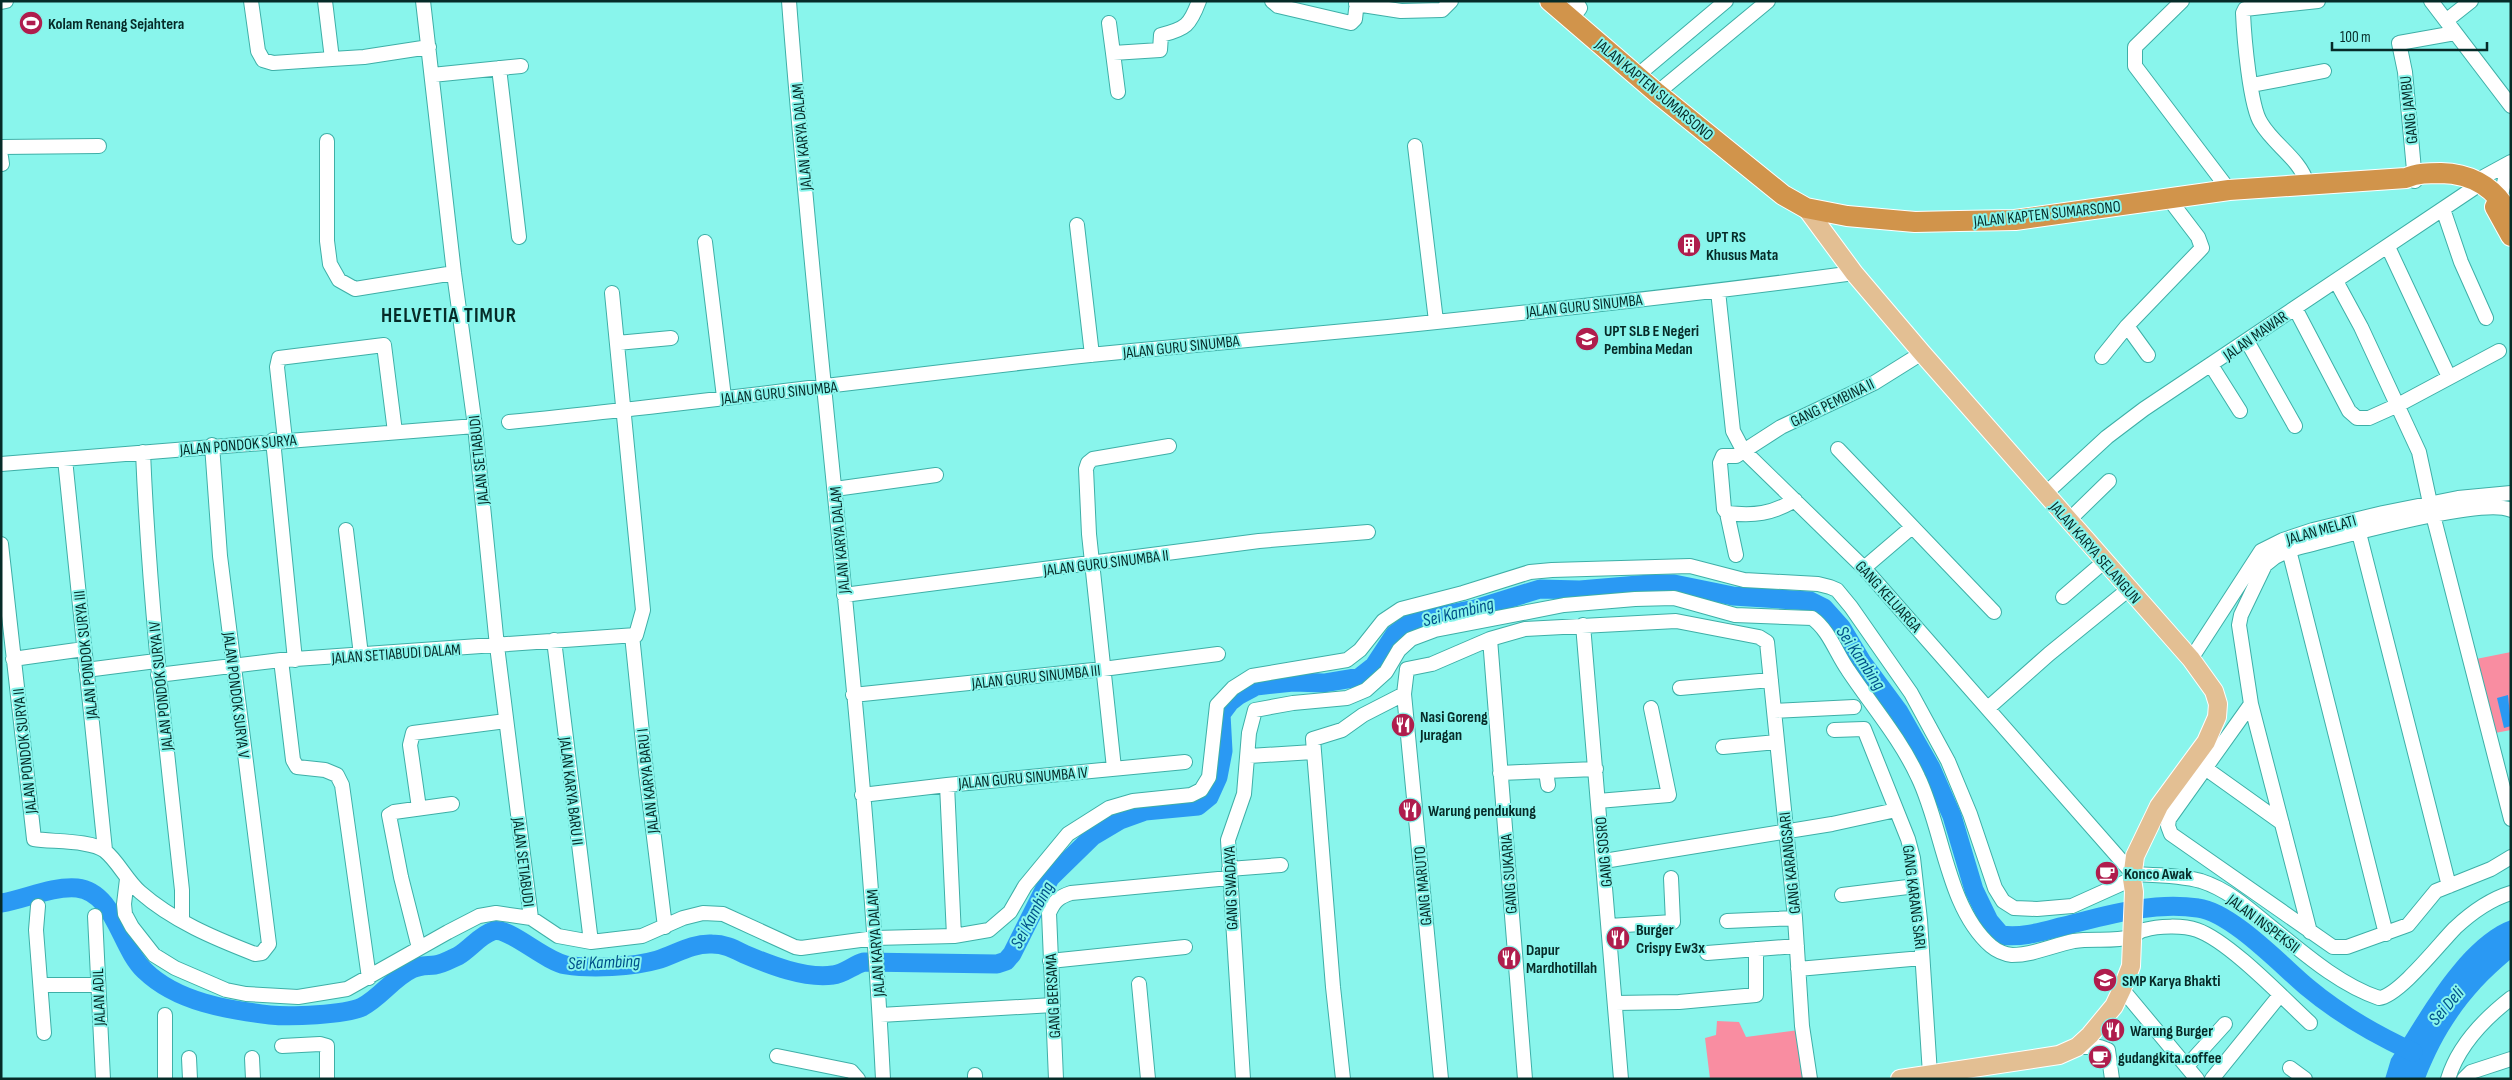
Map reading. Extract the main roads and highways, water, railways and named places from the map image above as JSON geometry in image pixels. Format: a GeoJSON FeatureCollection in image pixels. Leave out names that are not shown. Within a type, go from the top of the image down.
{"type":"FeatureCollection","features":[{"type":"Feature","properties":{"kind":"highway","name":"JALAN KAPTEN SUMARSONO"},"geometry":{"type":"LineString","coordinates":[[1550,1],[1574,11],[1657,93],[1783,195],[1806,208],[1847,216],[1915,222],[2015,220],[2229,190],[2308,183],[2412,178],[2476,184],[2500,199],[2511,217]]}},
{"type":"Feature","properties":{"kind":"highway","name":"JALAN KAPTEN SUMARSONO"},"geometry":{"type":"LineString","coordinates":[[2476,184],[2496,208],[2511,236]]}},
{"type":"Feature","properties":{"kind":"main road","name":"JALAN KARYA SELANGUN"},"geometry":{"type":"LineString","coordinates":[[1806,208],[1854,273],[1922,353],[2191,659],[2214,691],[2218,704],[2217,717],[2206,742],[2159,806],[2135,856],[2131,966],[2122,989],[2102,1022],[2077,1047],[2059,1055],[1978,1072]]}},
{"type":"Feature","properties":{"kind":"main road"},"geometry":{"type":"LineString","coordinates":[[1900,1079],[1978,1072]]}},
{"type":"Feature","properties":{"kind":"water"},"geometry":{"type":"Polygon","coordinates":[[[2508,695],[2511,726],[2504,728],[2497,698],[2508,695]]]}},
{"type":"Feature","properties":{"kind":"water","name":"Sei Deli"},"geometry":{"type":"Polygon","coordinates":[[[2511,920],[2511,959],[2483,985],[2460,1013],[2441,1044],[2425,1079],[2385,1079],[2391,1059],[2428,1000],[2458,960],[2492,929],[2511,920]]]}},
{"type":"Feature","properties":{"kind":"waterway","name":"Sei Kambing"},"geometry":{"type":"LineString","coordinates":[[1,903],[58,889],[77,888],[90,892],[100,899],[109,910],[136,961],[158,982],[204,1003],[279,1016],[330,1014],[362,1007],[405,973],[418,967],[441,964],[458,956],[493,931],[508,934],[557,962],[587,967],[612,967],[657,960],[691,947],[705,944],[729,947],[776,967],[822,976],[837,974],[864,962],[997,964],[1006,961],[1012,954],[1050,878],[1093,836],[1120,820],[1145,811],[1198,806],[1209,797],[1218,777],[1223,751],[1221,714],[1230,702],[1239,695],[1256,686],[1293,682],[1324,683],[1360,677],[1374,666],[1395,634],[1407,625],[1419,620],[1475,609],[1540,589],[1580,590],[1650,584],[1674,584],[1733,596],[1810,601],[1824,608],[1841,627],[1862,662],[1899,712],[1931,768],[1952,816],[1974,890],[1989,921],[2001,935],[2031,934],[2111,914],[2146,908],[2163,906],[2198,908],[2211,912],[2240,929],[2307,987],[2344,1015],[2413,1052]]}},
{"type":"Feature","properties":{"kind":"place","name":"Kolam Renang Sejahtera"},"geometry":{"type":"Point","coordinates":[31,23]}},
{"type":"Feature","properties":{"kind":"place","name":"UPT RS Khusus Mata"},"geometry":{"type":"Point","coordinates":[1689,245]}},
{"type":"Feature","properties":{"kind":"place","name":"UPT SLB E Negeri Pembina Medan"},"geometry":{"type":"Point","coordinates":[1587,339]}},
{"type":"Feature","properties":{"kind":"place","name":"Nasi Goreng Juragan"},"geometry":{"type":"Point","coordinates":[1403,725]}},
{"type":"Feature","properties":{"kind":"place","name":"Warung pendukung"},"geometry":{"type":"Point","coordinates":[1410,810]}},
{"type":"Feature","properties":{"kind":"place","name":"Konco Awak"},"geometry":{"type":"Point","coordinates":[2107,873]}},
{"type":"Feature","properties":{"kind":"place","name":"Burger Crispy Ew3x"},"geometry":{"type":"Point","coordinates":[1618,938]}},
{"type":"Feature","properties":{"kind":"place","name":"Dapur Mardhotillah"},"geometry":{"type":"Point","coordinates":[1509,958]}},
{"type":"Feature","properties":{"kind":"place","name":"SMP Karya Bhakti"},"geometry":{"type":"Point","coordinates":[2105,980]}},
{"type":"Feature","properties":{"kind":"place","name":"Warung Burger"},"geometry":{"type":"Point","coordinates":[2113,1030]}},
{"type":"Feature","properties":{"kind":"place","name":"gudangkita.coffee"},"geometry":{"type":"Point","coordinates":[2100,1057]}},
{"type":"Feature","properties":{"kind":"district","name":"HELVETIA TIMUR"},"geometry":{"type":"Point","coordinates":[449,315]}}]}
